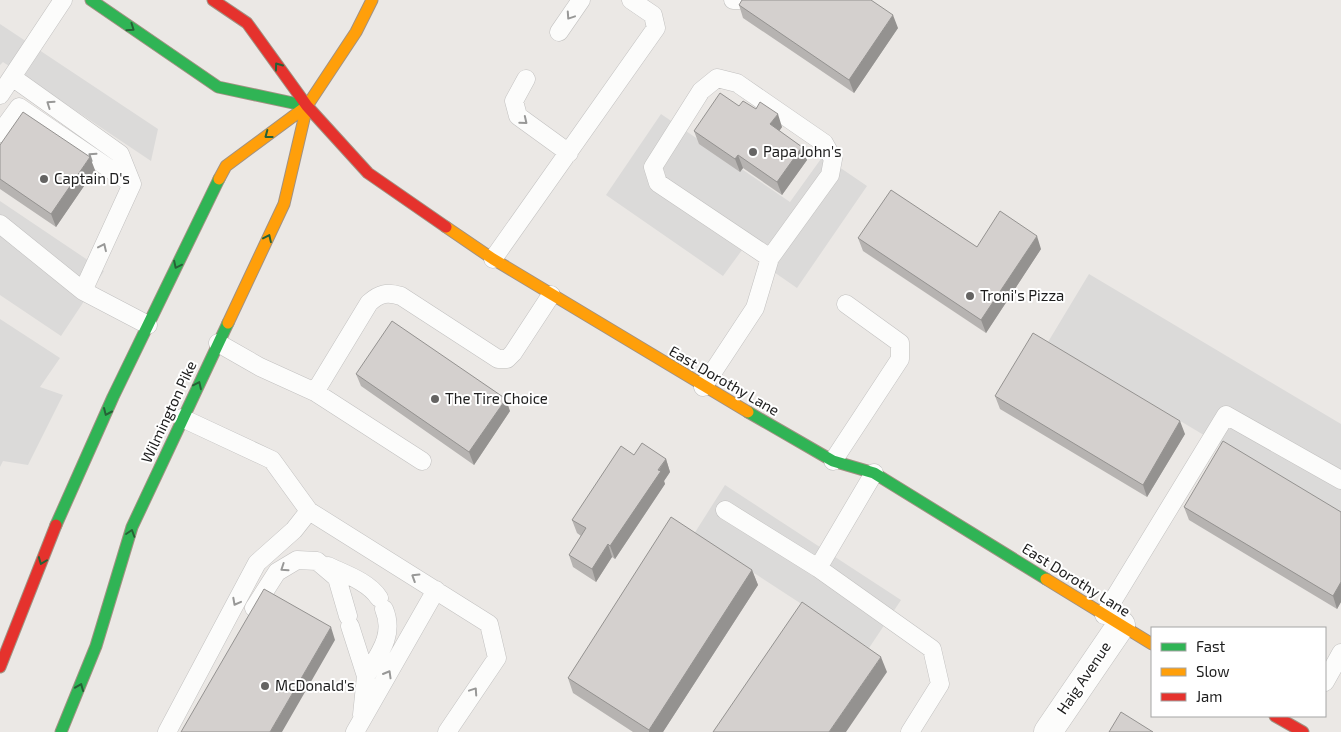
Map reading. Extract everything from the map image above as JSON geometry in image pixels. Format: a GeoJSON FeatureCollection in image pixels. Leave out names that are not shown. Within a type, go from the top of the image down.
{"type":"FeatureCollection","features":[{"type":"Feature","properties":{"kind":"main road"},"geometry":{"type":"LineString","coordinates":[[91,0],[218,87],[307,106]]}},
{"type":"Feature","properties":{"kind":"main road","name":"East Dorothy Lane"},"geometry":{"type":"LineString","coordinates":[[213,0],[247,23],[307,106],[368,173],[493,259],[703,387],[833,461],[874,473],[1151,643]]}},
{"type":"Feature","properties":{"kind":"main road","name":"Wilmington Pike"},"geometry":{"type":"LineString","coordinates":[[0,667],[58,518],[148,324],[226,166],[307,106],[356,32],[372,0]]}},
{"type":"Feature","properties":{"kind":"main road","name":"Wilmington Pike"},"geometry":{"type":"LineString","coordinates":[[61,732],[96,646],[132,527],[284,204],[307,106]]}},
{"type":"Feature","properties":{"kind":"main road"},"geometry":{"type":"LineString","coordinates":[[1278,717],[1300,725]]}},
{"type":"Feature","properties":{"kind":"street","name":"Haig Avenue"},"geometry":{"type":"LineString","coordinates":[[1048,732],[1112,620]]}},
{"type":"Feature","properties":{"kind":"lane"},"geometry":{"type":"LineString","coordinates":[[0,95],[63,0]]}},
{"type":"Feature","properties":{"kind":"lane"},"geometry":{"type":"LineString","coordinates":[[559,32],[581,0]]}},
{"type":"Feature","properties":{"kind":"lane"},"geometry":{"type":"LineString","coordinates":[[493,259],[656,28],[653,15],[631,0]]}},
{"type":"Feature","properties":{"kind":"lane"},"geometry":{"type":"LineString","coordinates":[[733,0],[739,0]]}},
{"type":"Feature","properties":{"kind":"lane"},"geometry":{"type":"LineString","coordinates":[[12,77],[120,154],[132,184],[83,291]]}},
{"type":"Feature","properties":{"kind":"lane"},"geometry":{"type":"LineString","coordinates":[[703,387],[755,308],[770,258],[830,175],[833,159],[824,143],[737,82],[717,78],[701,91],[653,167],[658,183],[770,258]]}},
{"type":"Feature","properties":{"kind":"lane"},"geometry":{"type":"LineString","coordinates":[[526,79],[514,101],[518,116],[569,153]]}},
{"type":"Feature","properties":{"kind":"lane"},"geometry":{"type":"LineString","coordinates":[[0,134],[19,106],[132,184]]}},
{"type":"Feature","properties":{"kind":"lane"},"geometry":{"type":"LineString","coordinates":[[0,224],[83,291],[148,324]]}},
{"type":"Feature","properties":{"kind":"lane"},"geometry":{"type":"LineString","coordinates":[[315,392],[369,303],[378,295],[389,293],[401,296],[498,359],[507,359],[513,353],[551,294]]}},
{"type":"Feature","properties":{"kind":"lane"},"geometry":{"type":"LineString","coordinates":[[833,461],[900,359],[900,343],[846,304]]}},
{"type":"Feature","properties":{"kind":"lane"},"geometry":{"type":"LineString","coordinates":[[218,343],[260,367],[315,392],[422,462]]}},
{"type":"Feature","properties":{"kind":"lane"},"geometry":{"type":"LineString","coordinates":[[1112,620],[1226,415],[1341,480]]}},
{"type":"Feature","properties":{"kind":"lane"},"geometry":{"type":"LineString","coordinates":[[182,418],[272,460],[309,511],[489,624],[496,658],[447,732]]}},
{"type":"Feature","properties":{"kind":"lane"},"geometry":{"type":"LineString","coordinates":[[818,568],[874,473]]}},
{"type":"Feature","properties":{"kind":"lane"},"geometry":{"type":"LineString","coordinates":[[725,510],[818,568],[932,649],[940,684],[910,732]]}},
{"type":"Feature","properties":{"kind":"lane"},"geometry":{"type":"LineString","coordinates":[[167,732],[257,563],[294,530],[309,511]]}},
{"type":"Feature","properties":{"kind":"lane"},"geometry":{"type":"LineString","coordinates":[[246,623],[263,591],[277,572],[297,560],[317,561],[354,578],[376,594],[390,622],[385,644],[366,676],[358,726]]}},
{"type":"Feature","properties":{"kind":"lane"},"geometry":{"type":"LineString","coordinates":[[317,561],[337,578],[366,676]]}},
{"type":"Feature","properties":{"kind":"lane"},"geometry":{"type":"LineString","coordinates":[[358,726],[436,590]]}},
{"type":"Feature","properties":{"kind":"lane"},"geometry":{"type":"LineString","coordinates":[[1326,680],[1341,653]]}},
{"type":"Feature","properties":{"kind":"shaded area"},"geometry":{"type":"Polygon","coordinates":[[[0,24],[158,129],[151,161],[3,62],[0,65],[0,24]]]}},
{"type":"Feature","properties":{"kind":"shaded area"},"geometry":{"type":"Polygon","coordinates":[[[661,114],[790,202],[823,156],[867,186],[797,288],[742,250],[723,276],[606,195],[661,114]]]}},
{"type":"Feature","properties":{"kind":"shaded area"},"geometry":{"type":"Polygon","coordinates":[[[0,201],[104,271],[61,336],[0,295],[0,201]]]}},
{"type":"Feature","properties":{"kind":"shaded area"},"geometry":{"type":"Polygon","coordinates":[[[1089,274],[1341,424],[1341,517],[1048,342],[1089,274]]]}},
{"type":"Feature","properties":{"kind":"shaded area"},"geometry":{"type":"Polygon","coordinates":[[[0,319],[60,358],[40,387],[63,395],[28,465],[3,461],[0,467],[0,319]]]}},
{"type":"Feature","properties":{"kind":"shaded area"},"geometry":{"type":"Polygon","coordinates":[[[725,485],[901,600],[869,648],[694,534],[725,485]]]}},
{"type":"Feature","properties":{"kind":"building"},"geometry":{"type":"Polygon","coordinates":[[[742,0],[871,0],[893,15],[849,80],[739,5],[742,0]]]}},
{"type":"Feature","properties":{"kind":"building","name":"Papa John's"},"geometry":{"type":"Polygon","coordinates":[[[720,93],[739,106],[743,101],[756,109],[760,102],[778,114],[770,124],[802,147],[777,182],[738,155],[735,159],[694,131],[720,93]]]}},
{"type":"Feature","properties":{"kind":"building","name":"Captain D's"},"geometry":{"type":"Polygon","coordinates":[[[23,112],[90,157],[51,214],[0,179],[0,145],[23,112]]]}},
{"type":"Feature","properties":{"kind":"building","name":"Troni's Pizza"},"geometry":{"type":"Polygon","coordinates":[[[891,190],[977,247],[1000,211],[1037,236],[981,320],[858,238],[891,190]]]}},
{"type":"Feature","properties":{"kind":"building","name":"The Tire Choice"},"geometry":{"type":"Polygon","coordinates":[[[392,321],[506,399],[469,452],[356,374],[392,321]]]}},
{"type":"Feature","properties":{"kind":"building"},"geometry":{"type":"Polygon","coordinates":[[[1033,333],[1180,421],[1143,485],[995,396],[1033,333]]]}},
{"type":"Feature","properties":{"kind":"building"},"geometry":{"type":"Polygon","coordinates":[[[1223,441],[1341,512],[1341,582],[1333,596],[1184,507],[1223,441]]]}},
{"type":"Feature","properties":{"kind":"building"},"geometry":{"type":"Polygon","coordinates":[[[642,443],[666,459],[658,470],[661,471],[592,569],[569,555],[586,528],[572,520],[621,446],[634,455],[642,443]]]}},
{"type":"Feature","properties":{"kind":"building"},"geometry":{"type":"Polygon","coordinates":[[[671,517],[752,570],[649,730],[568,678],[671,517]]]}},
{"type":"Feature","properties":{"kind":"building","name":"McDonald's"},"geometry":{"type":"Polygon","coordinates":[[[264,589],[331,627],[270,732],[181,732],[264,589]]]}},
{"type":"Feature","properties":{"kind":"building"},"geometry":{"type":"Polygon","coordinates":[[[802,602],[881,657],[829,732],[713,732],[802,602]]]}},
{"type":"Feature","properties":{"kind":"building"},"geometry":{"type":"Polygon","coordinates":[[[1121,712],[1153,732],[1109,732],[1121,712]]]}},
{"type":"Feature","properties":{"kind":"traffic: fast"},"geometry":{"type":"LineString","coordinates":[[91,0],[218,87],[307,106]]}},
{"type":"Feature","properties":{"kind":"traffic: fast"},"geometry":{"type":"LineString","coordinates":[[56,525],[113,397],[219,179]]}},
{"type":"Feature","properties":{"kind":"traffic: fast"},"geometry":{"type":"LineString","coordinates":[[61,732],[96,646],[132,527],[228,323]]}},
{"type":"Feature","properties":{"kind":"traffic: fast"},"geometry":{"type":"LineString","coordinates":[[748,412],[833,461],[874,473],[1046,579]]}},
{"type":"Feature","properties":{"kind":"traffic: slow"},"geometry":{"type":"LineString","coordinates":[[219,179],[226,166],[307,106],[356,32],[372,0]]}},
{"type":"Feature","properties":{"kind":"traffic: slow"},"geometry":{"type":"LineString","coordinates":[[228,323],[284,204],[307,106]]}},
{"type":"Feature","properties":{"kind":"traffic: slow"},"geometry":{"type":"LineString","coordinates":[[446,227],[493,259],[748,412]]}},
{"type":"Feature","properties":{"kind":"traffic: slow"},"geometry":{"type":"LineString","coordinates":[[1046,579],[1151,643]]}},
{"type":"Feature","properties":{"kind":"traffic: jam"},"geometry":{"type":"LineString","coordinates":[[213,0],[247,23],[307,106],[368,173],[446,227]]}},
{"type":"Feature","properties":{"kind":"traffic: jam"},"geometry":{"type":"LineString","coordinates":[[0,667],[56,525]]}},
{"type":"Feature","properties":{"kind":"traffic: jam"},"geometry":{"type":"LineString","coordinates":[[1277,717],[1303,732]]}},
{"type":"Feature","properties":{"kind":"place","name":"Papa John's"},"geometry":{"type":"Point","coordinates":[753,152]}},
{"type":"Feature","properties":{"kind":"place","name":"Captain D's"},"geometry":{"type":"Point","coordinates":[44,179]}},
{"type":"Feature","properties":{"kind":"place","name":"Troni's Pizza"},"geometry":{"type":"Point","coordinates":[970,296]}},
{"type":"Feature","properties":{"kind":"place","name":"The Tire Choice"},"geometry":{"type":"Point","coordinates":[435,399]}},
{"type":"Feature","properties":{"kind":"place","name":"McDonald's"},"geometry":{"type":"Point","coordinates":[265,686]}}]}
